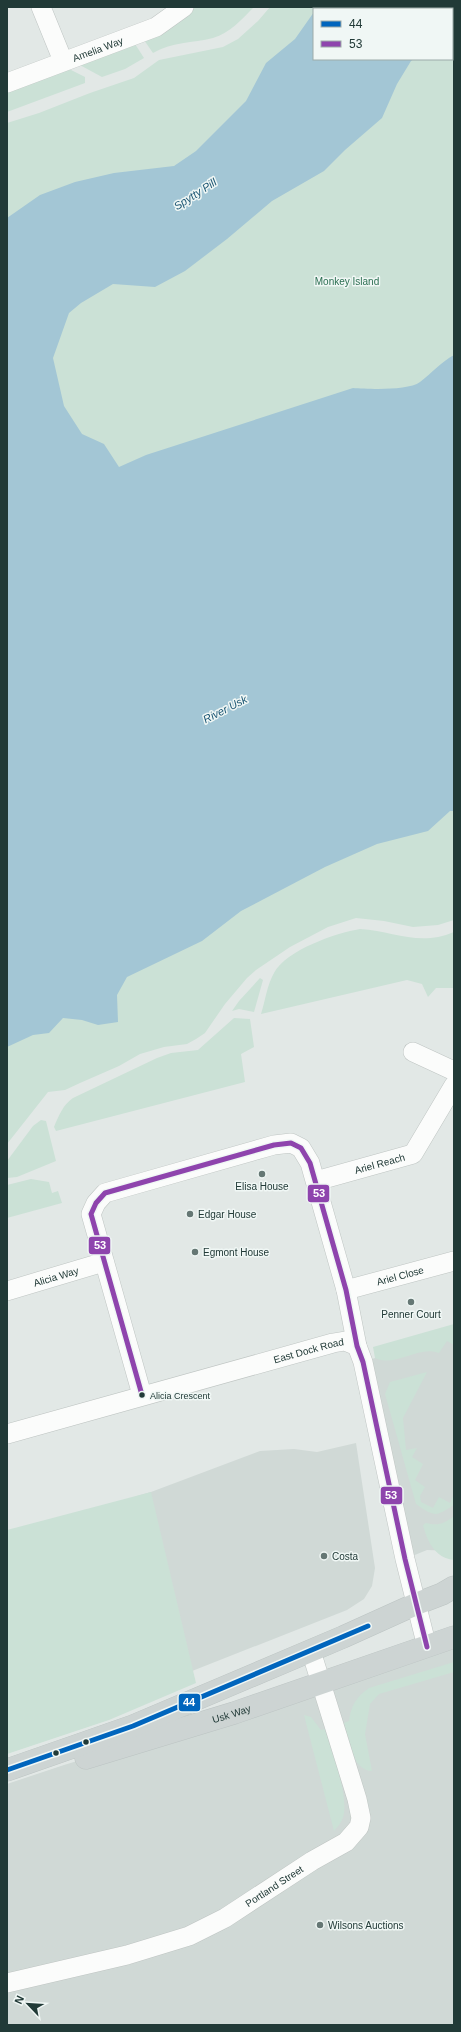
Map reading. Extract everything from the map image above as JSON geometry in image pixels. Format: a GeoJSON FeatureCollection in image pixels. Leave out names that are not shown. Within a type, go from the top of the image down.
{"type":"FeatureCollection","features":[{"type":"Feature","properties":{"kind":"main road"},"geometry":{"type":"LineString","coordinates":[[7,1770],[128,1728],[311,1651],[416,1604],[450,1592]]}},
{"type":"Feature","properties":{"kind":"main road","name":"Usk Way"},"geometry":{"type":"LineString","coordinates":[[7,1784],[234,1713],[454,1637]]}},
{"type":"Feature","properties":{"kind":"street"},"geometry":{"type":"LineString","coordinates":[[41,7],[63,61]]}},
{"type":"Feature","properties":{"kind":"street","name":"Amelia Way"},"geometry":{"type":"LineString","coordinates":[[7,82],[156,27],[184,7]]}},
{"type":"Feature","properties":{"kind":"street"},"geometry":{"type":"LineString","coordinates":[[413,1052],[454,1071]]}},
{"type":"Feature","properties":{"kind":"street","name":"Ariel Reach"},"geometry":{"type":"LineString","coordinates":[[316,1181],[413,1154],[454,1085]]}},
{"type":"Feature","properties":{"kind":"street"},"geometry":{"type":"LineString","coordinates":[[142,1395],[91,1214],[96,1203],[105,1193],[274,1145],[291,1143],[301,1148],[310,1163],[346,1290],[357,1346]]}},
{"type":"Feature","properties":{"kind":"street","name":"Ariel Close"},"geometry":{"type":"LineString","coordinates":[[346,1290],[454,1261]]}},
{"type":"Feature","properties":{"kind":"street","name":"Alicia Way"},"geometry":{"type":"LineString","coordinates":[[7,1291],[104,1262]]}},
{"type":"Feature","properties":{"kind":"street","name":"East Dock Road"},"geometry":{"type":"LineString","coordinates":[[7,1434],[142,1395],[333,1343],[346,1341],[357,1346],[363,1362],[416,1604],[427,1647]]}},
{"type":"Feature","properties":{"kind":"street","name":"Portland Street"},"geometry":{"type":"LineString","coordinates":[[7,1983],[127,1955],[189,1936],[225,1918],[312,1861],[346,1842],[359,1827],[361,1818],[353,1786],[311,1651]]}},
{"type":"Feature","properties":{"kind":"shaded area"},"geometry":{"type":"Polygon","coordinates":[[[454,1332],[454,1551],[427,1550],[405,1559],[363,1362],[454,1332]]]}},
{"type":"Feature","properties":{"kind":"shaded area"},"geometry":{"type":"Polygon","coordinates":[[[356,1443],[375,1568],[372,1586],[364,1599],[347,1610],[182,1675],[137,1496],[260,1451],[294,1449],[317,1452],[356,1443]]]}},
{"type":"Feature","properties":{"kind":"shaded area"},"geometry":{"type":"Polygon","coordinates":[[[454,1637],[454,2025],[7,2025],[7,1784],[234,1713],[454,1637]]]}},
{"type":"Feature","properties":{"kind":"green space"},"geometry":{"type":"Polygon","coordinates":[[[188,7],[254,7],[235,25],[219,36],[167,47],[153,53],[144,40],[188,7]]]}},
{"type":"Feature","properties":{"kind":"green space","name":"Monkey Island"},"geometry":{"type":"Polygon","coordinates":[[[270,7],[454,7],[454,536],[7,470],[7,123],[39,113],[134,78],[159,60],[223,47],[238,39],[258,21],[270,7]]]}},
{"type":"Feature","properties":{"kind":"green space"},"geometry":{"type":"Polygon","coordinates":[[[135,44],[144,58],[125,69],[102,77],[78,64],[135,44]]]}},
{"type":"Feature","properties":{"kind":"green space"},"geometry":{"type":"Polygon","coordinates":[[[67,68],[85,77],[85,83],[7,112],[7,89],[67,68]]]}},
{"type":"Feature","properties":{"kind":"green space"},"geometry":{"type":"Polygon","coordinates":[[[454,735],[454,920],[438,925],[413,927],[384,921],[356,918],[328,927],[290,947],[256,970],[247,978],[225,1004],[205,1033],[196,1039],[187,1044],[164,1047],[140,1054],[119,1066],[65,1090],[48,1092],[7,1144],[7,949],[454,735]]]}},
{"type":"Feature","properties":{"kind":"green space"},"geometry":{"type":"Polygon","coordinates":[[[360,929],[418,938],[441,936],[454,932],[454,988],[436,988],[428,997],[422,984],[407,980],[261,1014],[274,973],[289,957],[312,944],[338,934],[360,929]]]}},
{"type":"Feature","properties":{"kind":"green space"},"geometry":{"type":"Polygon","coordinates":[[[260,978],[263,980],[254,1012],[239,1009],[232,1011],[239,1001],[260,978]]]}},
{"type":"Feature","properties":{"kind":"green space"},"geometry":{"type":"Polygon","coordinates":[[[234,1018],[250,1019],[254,1047],[241,1054],[245,1082],[56,1131],[54,1127],[60,1114],[64,1107],[73,1098],[157,1058],[171,1053],[198,1050],[234,1018]]]}},
{"type":"Feature","properties":{"kind":"green space"},"geometry":{"type":"Polygon","coordinates":[[[41,1120],[46,1121],[56,1161],[17,1177],[7,1178],[7,1161],[33,1126],[41,1120]]]}},
{"type":"Feature","properties":{"kind":"green space"},"geometry":{"type":"Polygon","coordinates":[[[31,1179],[49,1182],[52,1193],[58,1191],[62,1203],[7,1218],[7,1185],[31,1179]]]}},
{"type":"Feature","properties":{"kind":"green space"},"geometry":{"type":"Polygon","coordinates":[[[454,1324],[454,1345],[447,1341],[439,1353],[431,1351],[423,1352],[391,1360],[375,1358],[373,1347],[454,1324]]]}},
{"type":"Feature","properties":{"kind":"green space"},"geometry":{"type":"Polygon","coordinates":[[[427,1372],[403,1418],[406,1450],[417,1448],[412,1457],[423,1464],[415,1480],[425,1487],[420,1496],[421,1502],[433,1508],[439,1497],[450,1503],[454,1494],[454,1505],[436,1514],[428,1512],[416,1504],[385,1394],[390,1382],[427,1372]]]}},
{"type":"Feature","properties":{"kind":"green space"},"geometry":{"type":"Polygon","coordinates":[[[151,1492],[196,1683],[109,1720],[7,1754],[7,1530],[151,1492]]]}},
{"type":"Feature","properties":{"kind":"green space"},"geometry":{"type":"Polygon","coordinates":[[[454,1516],[454,1560],[447,1559],[433,1548],[423,1525],[426,1523],[441,1524],[454,1516]]]}},
{"type":"Feature","properties":{"kind":"green space"},"geometry":{"type":"Polygon","coordinates":[[[454,1662],[454,1672],[379,1694],[370,1704],[365,1734],[372,1771],[365,1770],[360,1766],[355,1760],[349,1745],[344,1723],[349,1721],[351,1711],[357,1698],[369,1688],[454,1662]]]}},
{"type":"Feature","properties":{"kind":"green space"},"geometry":{"type":"Polygon","coordinates":[[[304,1715],[311,1717],[321,1730],[325,1729],[341,1782],[344,1813],[338,1827],[334,1831],[304,1715]]]}},
{"type":"Feature","properties":{"kind":"water"},"geometry":{"type":"Polygon","coordinates":[[[454,7],[454,39],[453,8],[317,8],[454,7]]]}},
{"type":"Feature","properties":{"kind":"water"},"geometry":{"type":"Polygon","coordinates":[[[313,13],[313,60],[412,60],[397,84],[382,118],[345,150],[324,171],[272,201],[227,239],[185,271],[155,287],[113,284],[81,303],[69,313],[53,358],[64,406],[82,434],[104,444],[119,467],[146,455],[353,388],[388,389],[414,385],[454,355],[454,811],[450,811],[428,831],[377,844],[325,867],[241,911],[202,941],[127,977],[117,995],[118,1022],[98,1025],[82,1020],[63,1018],[49,1033],[33,1035],[7,1047],[7,218],[40,195],[75,182],[114,173],[174,166],[196,151],[246,101],[266,63],[295,39],[313,13]]]}},
{"type":"Feature","properties":{"kind":"transit line","name":"53"},"geometry":{"type":"LineString","coordinates":[[142,1395],[91,1214],[96,1203],[105,1193],[274,1145],[291,1143],[301,1148],[310,1163],[346,1290],[357,1346],[363,1362],[405,1559],[427,1647]]}},
{"type":"Feature","properties":{"kind":"transit line","name":"44"},"geometry":{"type":"LineString","coordinates":[[7,1770],[133,1726],[368,1626]]}},
{"type":"Feature","properties":{"kind":"place","name":"Elisa House"},"geometry":{"type":"Point","coordinates":[262,1174]}},
{"type":"Feature","properties":{"kind":"place","name":"Edgar House"},"geometry":{"type":"Point","coordinates":[190,1214]}},
{"type":"Feature","properties":{"kind":"place","name":"Egmont House"},"geometry":{"type":"Point","coordinates":[195,1252]}},
{"type":"Feature","properties":{"kind":"place","name":"Penner Court"},"geometry":{"type":"Point","coordinates":[411,1302]}},
{"type":"Feature","properties":{"kind":"place","name":"Alicia Crescent"},"geometry":{"type":"Point","coordinates":[142,1395]}},
{"type":"Feature","properties":{"kind":"place","name":"Costa"},"geometry":{"type":"Point","coordinates":[324,1556]}},
{"type":"Feature","properties":{"kind":"place","name":"Wilsons Auctions"},"geometry":{"type":"Point","coordinates":[320,1925]}},
{"type":"Feature","properties":{"kind":"water label","name":"Spytty Pill"},"geometry":{"type":"Point","coordinates":[195,194]}},
{"type":"Feature","properties":{"kind":"water label","name":"River Usk"},"geometry":{"type":"Point","coordinates":[225,709]}}]}
